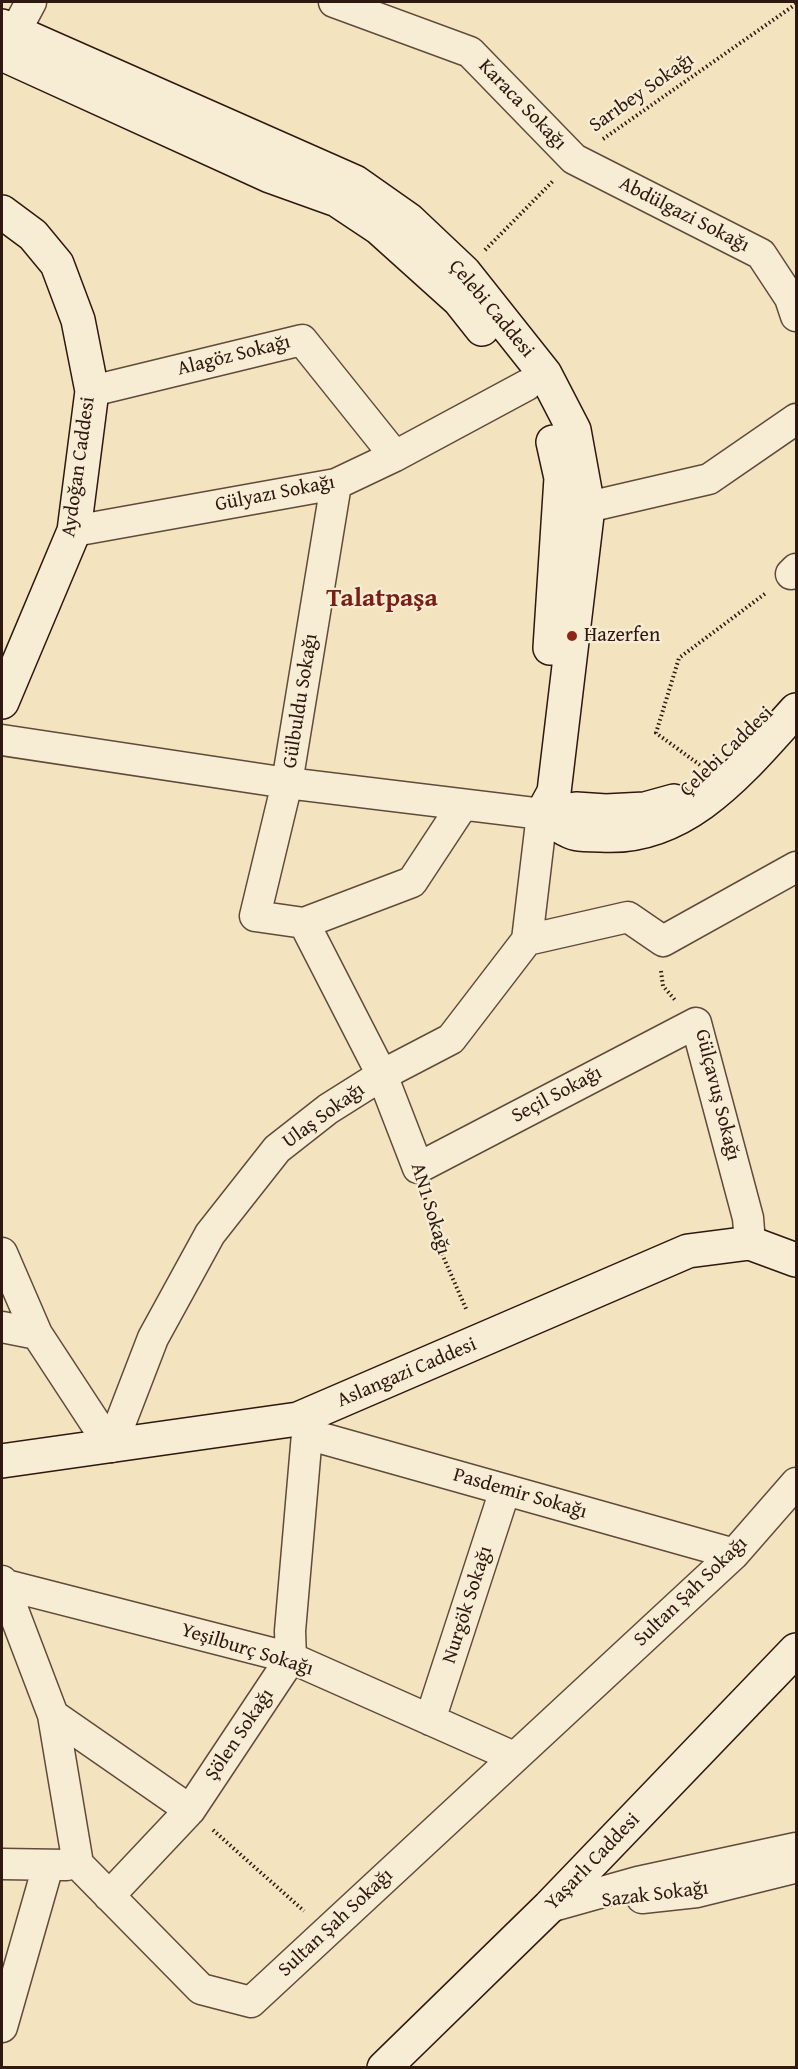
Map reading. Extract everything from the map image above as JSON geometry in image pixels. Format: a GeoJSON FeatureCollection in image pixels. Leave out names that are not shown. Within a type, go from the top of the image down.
{"type":"FeatureCollection","features":[{"type":"Feature","properties":{"kind":"street"},"geometry":{"type":"LineString","coordinates":[[6,37],[31,2]]}},
{"type":"Feature","properties":{"kind":"street","name":"Karaca Sokağı"},"geometry":{"type":"LineString","coordinates":[[334,2],[470,52],[574,159]]}},
{"type":"Feature","properties":{"kind":"street","name":"Çelebi Caddesi"},"geometry":{"type":"LineString","coordinates":[[6,37],[355,182],[409,220],[464,272],[536,379],[574,430],[588,507],[554,792],[542,814]]}},
{"type":"Feature","properties":{"kind":"street","name":"Çelebi Caddesi"},"geometry":{"type":"LineString","coordinates":[[6,37],[270,176],[337,200],[379,228],[459,300],[536,379],[561,478],[542,814]]}},
{"type":"Feature","properties":{"kind":"street","name":"Abdülgazi Sokağı"},"geometry":{"type":"LineString","coordinates":[[574,159],[761,254],[790,298],[796,316]]}},
{"type":"Feature","properties":{"kind":"street","name":"Aydoğan Caddesi"},"geometry":{"type":"LineString","coordinates":[[2,212],[33,235],[57,264],[78,320],[92,391],[74,531],[2,702]]}},
{"type":"Feature","properties":{"kind":"street","name":"Alagöz Sokağı"},"geometry":{"type":"LineString","coordinates":[[92,391],[302,340],[395,456]]}},
{"type":"Feature","properties":{"kind":"street","name":"Gülyazı Sokağı"},"geometry":{"type":"LineString","coordinates":[[74,531],[336,484],[395,456],[536,379]]}},
{"type":"Feature","properties":{"kind":"street"},"geometry":{"type":"LineString","coordinates":[[588,507],[709,479],[796,419]]}},
{"type":"Feature","properties":{"kind":"street","name":"Gülbuldu Sokağı"},"geometry":{"type":"LineString","coordinates":[[304,923],[255,916],[287,783],[336,484]]}},
{"type":"Feature","properties":{"kind":"street","name":"Çelebi Caddesi"},"geometry":{"type":"LineString","coordinates":[[542,814],[576,810],[645,809],[677,800],[796,683]]}},
{"type":"Feature","properties":{"kind":"street","name":"Çelebi Caddesi"},"geometry":{"type":"LineString","coordinates":[[542,814],[571,833],[619,836],[658,828],[693,811],[738,774],[796,710]]}},
{"type":"Feature","properties":{"kind":"street"},"geometry":{"type":"LineString","coordinates":[[2,740],[287,783],[542,814],[527,940],[628,917],[663,941],[796,867]]}},
{"type":"Feature","properties":{"kind":"street"},"geometry":{"type":"LineString","coordinates":[[304,923],[412,882],[462,806]]}},
{"type":"Feature","properties":{"kind":"street","name":"AN1 Sokağı"},"geometry":{"type":"LineString","coordinates":[[304,923],[382,1075],[418,1168]]}},
{"type":"Feature","properties":{"kind":"street","name":"Ulaş Sokağı"},"geometry":{"type":"LineString","coordinates":[[111,1447],[153,1338],[210,1234],[278,1149],[328,1109],[382,1075],[451,1039],[527,940]]}},
{"type":"Feature","properties":{"kind":"street","name":"Seçil Sokağı"},"geometry":{"type":"LineString","coordinates":[[418,1168],[696,1023]]}},
{"type":"Feature","properties":{"kind":"street","name":"Gülçavuş Sokağı"},"geometry":{"type":"LineString","coordinates":[[696,1023],[748,1218],[750,1243]]}},
{"type":"Feature","properties":{"kind":"street","name":"Aslangazi Caddesi"},"geometry":{"type":"LineString","coordinates":[[2,1461],[303,1426],[480,1342],[688,1251],[750,1243],[796,1260]]}},
{"type":"Feature","properties":{"kind":"street"},"geometry":{"type":"LineString","coordinates":[[2,1253],[37,1334],[111,1447]]}},
{"type":"Feature","properties":{"kind":"street"},"geometry":{"type":"LineString","coordinates":[[2,1327],[37,1334]]}},
{"type":"Feature","properties":{"kind":"street"},"geometry":{"type":"LineString","coordinates":[[291,1658],[290,1631],[303,1426]]}},
{"type":"Feature","properties":{"kind":"street","name":"Pasdemir Sokağı"},"geometry":{"type":"LineString","coordinates":[[303,1426],[505,1490],[734,1554]]}},
{"type":"Feature","properties":{"kind":"street","name":"Sultan Şah Sokağı"},"geometry":{"type":"LineString","coordinates":[[78,1864],[201,1989],[251,2002],[734,1554],[796,1483]]}},
{"type":"Feature","properties":{"kind":"street","name":"Nurgök Sokağı"},"geometry":{"type":"LineString","coordinates":[[430,1720],[505,1490]]}},
{"type":"Feature","properties":{"kind":"street"},"geometry":{"type":"LineString","coordinates":[[2,1582],[53,1715],[78,1864],[48,1866],[2,1864]]}},
{"type":"Feature","properties":{"kind":"street","name":"Yeşilburç Sokağı"},"geometry":{"type":"LineString","coordinates":[[2,1582],[291,1658],[514,1757]]}},
{"type":"Feature","properties":{"kind":"street","name":"Yaşarlı Caddesi"},"geometry":{"type":"LineString","coordinates":[[384,2067],[549,1907],[796,1650]]}},
{"type":"Feature","properties":{"kind":"street","name":"Şölen Sokağı"},"geometry":{"type":"LineString","coordinates":[[109,1896],[190,1810],[291,1658]]}},
{"type":"Feature","properties":{"kind":"street"},"geometry":{"type":"LineString","coordinates":[[53,1715],[190,1810]]}},
{"type":"Feature","properties":{"kind":"street","name":"Sazak Sokağı"},"geometry":{"type":"LineString","coordinates":[[549,1907],[638,1882],[796,1848]]}},
{"type":"Feature","properties":{"kind":"street"},"geometry":{"type":"LineString","coordinates":[[2,2027],[48,1866]]}},
{"type":"Feature","properties":{"kind":"street","name":"Sazak Sokağı"},"geometry":{"type":"LineString","coordinates":[[549,1907],[698,1892],[796,1868]]}},
{"type":"Feature","properties":{"kind":"path","name":"Sarıbey Sokağı"},"geometry":{"type":"LineString","coordinates":[[464,272],[574,159],[796,4]]}},
{"type":"Feature","properties":{"kind":"path"},"geometry":{"type":"LineString","coordinates":[[708,771],[656,733],[679,658],[794,571]]}},
{"type":"Feature","properties":{"kind":"path","name":"Gülçavuş Sokağı"},"geometry":{"type":"LineString","coordinates":[[663,941],[665,961],[660,973],[663,986],[679,1003],[702,1007],[706,1013],[696,1023]]}},
{"type":"Feature","properties":{"kind":"path","name":"AN1 Sokağı"},"geometry":{"type":"LineString","coordinates":[[418,1168],[435,1238],[480,1342]]}},
{"type":"Feature","properties":{"kind":"path"},"geometry":{"type":"LineString","coordinates":[[190,1810],[327,1932]]}},
{"type":"Feature","properties":{"kind":"place","name":"Hazerfen"},"geometry":{"type":"Point","coordinates":[572,636]}},
{"type":"Feature","properties":{"kind":"district","name":"Talatpaşa"},"geometry":{"type":"Point","coordinates":[382,599]}}]}
